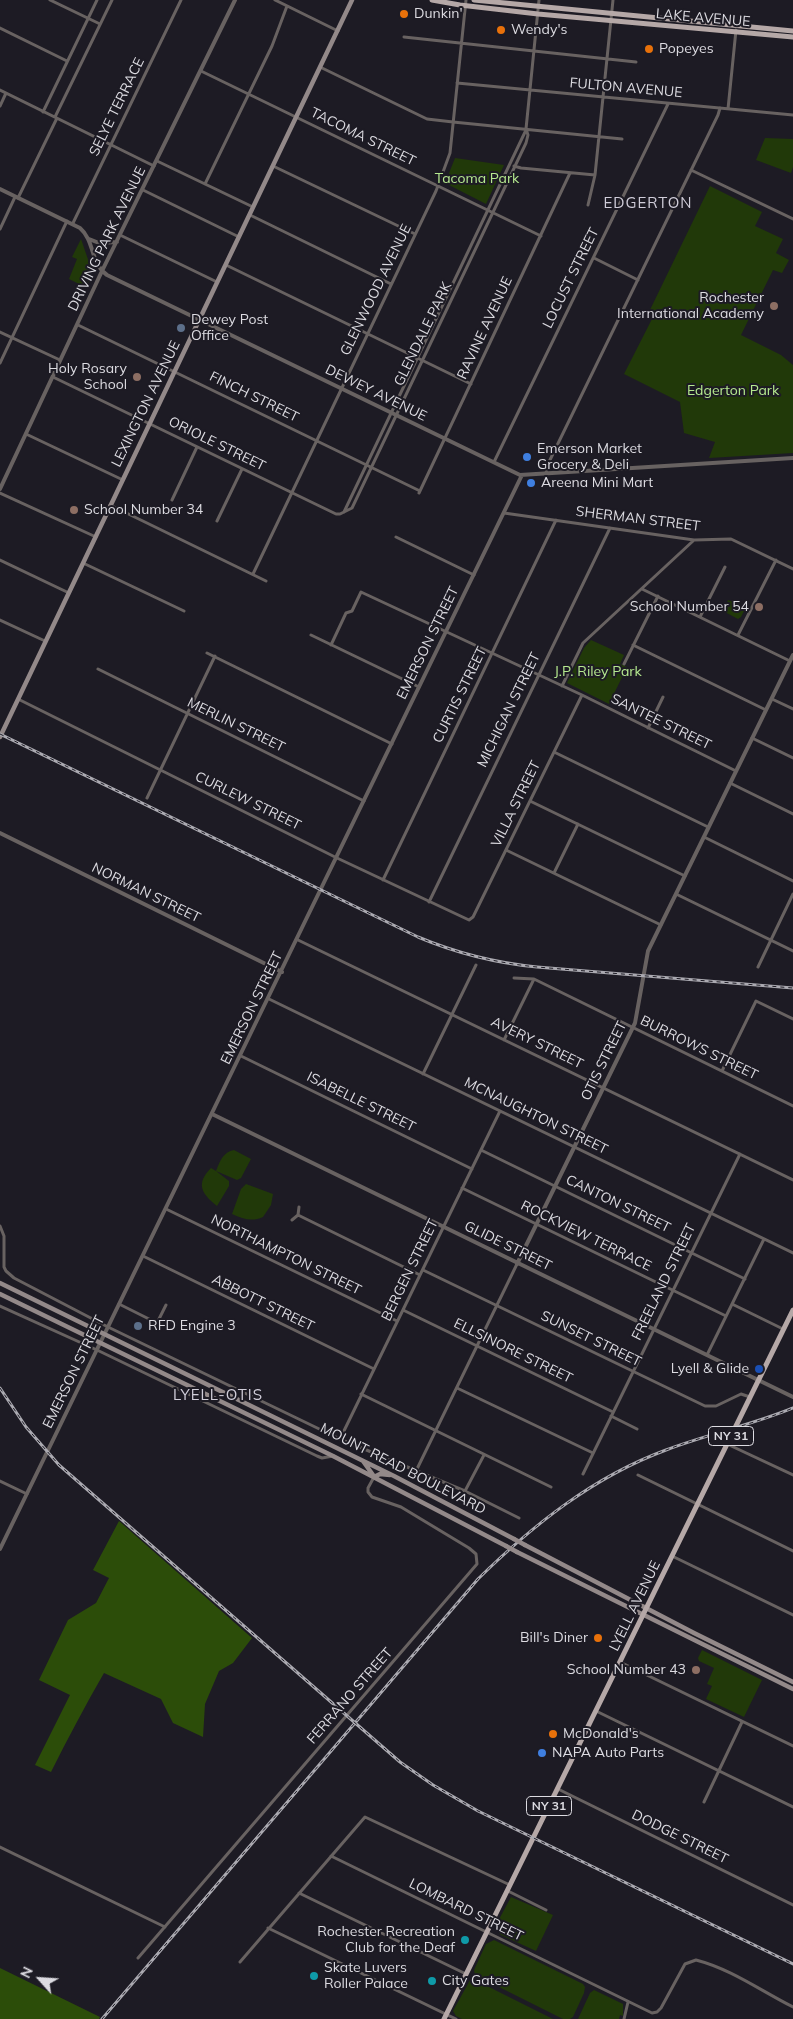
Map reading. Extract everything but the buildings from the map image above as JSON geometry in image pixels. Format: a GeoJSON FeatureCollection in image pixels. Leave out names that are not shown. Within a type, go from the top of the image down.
{"type":"FeatureCollection","features":[{"type":"Feature","properties":{"kind":"main road","name":"LEXINGTON AVENUE"},"geometry":{"type":"LineString","coordinates":[[0,737],[352,0]]}},
{"type":"Feature","properties":{"kind":"main road","name":"LAKE AVENUE"},"geometry":{"type":"LineString","coordinates":[[432,0],[538,14],[611,21],[793,31]]}},
{"type":"Feature","properties":{"kind":"main road","name":"LAKE AVENUE"},"geometry":{"type":"LineString","coordinates":[[474,0],[612,14],[793,37]]}},
{"type":"Feature","properties":{"kind":"main road","name":"MOUNT READ BOULEVARD"},"geometry":{"type":"LineString","coordinates":[[0,1283],[363,1460],[646,1608],[793,1682]]}},
{"type":"Feature","properties":{"kind":"main road","name":"MOUNT READ BOULEVARD"},"geometry":{"type":"LineString","coordinates":[[0,1294],[333,1456],[517,1552],[793,1689]]}},
{"type":"Feature","properties":{"kind":"main road","name":"LYELL AVENUE"},"geometry":{"type":"LineString","coordinates":[[446,2017],[793,1310]]}},
{"type":"Feature","properties":{"kind":"main road"},"geometry":{"type":"LineString","coordinates":[[363,1460],[374,1477],[385,1474],[394,1476]]}},
{"type":"Feature","properties":{"kind":"street"},"geometry":{"type":"LineString","coordinates":[[50,0],[100,24]]}},
{"type":"Feature","properties":{"kind":"street"},"geometry":{"type":"LineString","coordinates":[[43,112],[97,0]]}},
{"type":"Feature","properties":{"kind":"street"},"geometry":{"type":"LineString","coordinates":[[0,229],[56,118],[112,0]]}},
{"type":"Feature","properties":{"kind":"street","name":"SELYE TERRACE"},"geometry":{"type":"LineString","coordinates":[[73,223],[182,0]]}},
{"type":"Feature","properties":{"kind":"street","name":"DRIVING PARK AVENUE"},"geometry":{"type":"LineString","coordinates":[[0,488],[102,271],[235,0]]}},
{"type":"Feature","properties":{"kind":"street"},"geometry":{"type":"LineString","coordinates":[[274,0],[338,31]]}},
{"type":"Feature","properties":{"kind":"street","name":"GLENDALE PARK"},"geometry":{"type":"LineString","coordinates":[[344,512],[353,506],[527,141],[526,130],[539,0]]}},
{"type":"Feature","properties":{"kind":"street"},"geometry":{"type":"LineString","coordinates":[[588,205],[595,175],[613,0]]}},
{"type":"Feature","properties":{"kind":"street","name":"GLENWOOD AVENUE"},"geometry":{"type":"LineString","coordinates":[[253,574],[438,186],[450,153],[465,3]]}},
{"type":"Feature","properties":{"kind":"street"},"geometry":{"type":"LineString","coordinates":[[205,184],[273,43],[287,6]]}},
{"type":"Feature","properties":{"kind":"street"},"geometry":{"type":"LineString","coordinates":[[0,28],[67,61]]}},
{"type":"Feature","properties":{"kind":"street"},"geometry":{"type":"LineString","coordinates":[[728,109],[736,29]]}},
{"type":"Feature","properties":{"kind":"street"},"geometry":{"type":"LineString","coordinates":[[404,37],[636,62]]}},
{"type":"Feature","properties":{"kind":"street"},"geometry":{"type":"LineString","coordinates":[[320,67],[425,118],[622,139]]}},
{"type":"Feature","properties":{"kind":"street","name":"TACOMA STREET"},"geometry":{"type":"LineString","coordinates":[[201,71],[541,236]]}},
{"type":"Feature","properties":{"kind":"street","name":"FULTON AVENUE"},"geometry":{"type":"LineString","coordinates":[[457,83],[793,115]]}},
{"type":"Feature","properties":{"kind":"street"},"geometry":{"type":"LineString","coordinates":[[0,90],[154,166]]}},
{"type":"Feature","properties":{"kind":"street"},"geometry":{"type":"LineString","coordinates":[[0,106],[6,93]]}},
{"type":"Feature","properties":{"kind":"street","name":"LOCUST STREET"},"geometry":{"type":"LineString","coordinates":[[494,462],[668,104]]}},
{"type":"Feature","properties":{"kind":"street"},"geometry":{"type":"LineString","coordinates":[[546,474],[548,464],[720,108]]}},
{"type":"Feature","properties":{"kind":"street","name":"GLENDALE PARK"},"geometry":{"type":"LineString","coordinates":[[344,512],[526,130]]}},
{"type":"Feature","properties":{"kind":"street"},"geometry":{"type":"LineString","coordinates":[[157,161],[253,207]]}},
{"type":"Feature","properties":{"kind":"street"},"geometry":{"type":"LineString","coordinates":[[510,164],[515,167],[595,175]]}},
{"type":"Feature","properties":{"kind":"street"},"geometry":{"type":"LineString","coordinates":[[273,166],[415,234]]}},
{"type":"Feature","properties":{"kind":"street"},"geometry":{"type":"LineString","coordinates":[[691,170],[793,219]]}},
{"type":"Feature","properties":{"kind":"street","name":"RAVINE AVENUE"},"geometry":{"type":"LineString","coordinates":[[419,492],[570,173]]}},
{"type":"Feature","properties":{"kind":"street"},"geometry":{"type":"LineString","coordinates":[[0,189],[67,220],[83,230],[89,239],[96,263],[102,271]]}},
{"type":"Feature","properties":{"kind":"street"},"geometry":{"type":"LineString","coordinates":[[143,190],[239,237]]}},
{"type":"Feature","properties":{"kind":"street"},"geometry":{"type":"LineString","coordinates":[[250,215],[391,284]]}},
{"type":"Feature","properties":{"kind":"street"},"geometry":{"type":"LineString","coordinates":[[0,363],[67,220]]}},
{"type":"Feature","properties":{"kind":"street"},"geometry":{"type":"LineString","coordinates":[[120,234],[217,282]]}},
{"type":"Feature","properties":{"kind":"street"},"geometry":{"type":"LineString","coordinates":[[89,239],[99,243],[117,242]]}},
{"type":"Feature","properties":{"kind":"street"},"geometry":{"type":"LineString","coordinates":[[594,258],[638,280]]}},
{"type":"Feature","properties":{"kind":"street"},"geometry":{"type":"LineString","coordinates":[[226,265],[471,384]]}},
{"type":"Feature","properties":{"kind":"street","name":"DEWEY AVENUE"},"geometry":{"type":"LineString","coordinates":[[102,271],[522,475],[793,458]]}},
{"type":"Feature","properties":{"kind":"street","name":"FINCH STREET"},"geometry":{"type":"LineString","coordinates":[[78,325],[372,467],[419,492]]}},
{"type":"Feature","properties":{"kind":"street"},"geometry":{"type":"LineString","coordinates":[[0,332],[61,361]]}},
{"type":"Feature","properties":{"kind":"street","name":"ORIOLE STREET"},"geometry":{"type":"LineString","coordinates":[[53,377],[336,514],[344,512]]}},
{"type":"Feature","properties":{"kind":"street"},"geometry":{"type":"LineString","coordinates":[[26,434],[123,480]]}},
{"type":"Feature","properties":{"kind":"street"},"geometry":{"type":"LineString","coordinates":[[172,500],[198,447]]}},
{"type":"Feature","properties":{"kind":"street"},"geometry":{"type":"LineString","coordinates":[[217,521],[242,468]]}},
{"type":"Feature","properties":{"kind":"street","name":"EMERSON STREET"},"geometry":{"type":"LineString","coordinates":[[0,1549],[298,940],[522,475]]}},
{"type":"Feature","properties":{"kind":"street"},"geometry":{"type":"LineString","coordinates":[[0,493],[96,537]]}},
{"type":"Feature","properties":{"kind":"street"},"geometry":{"type":"LineString","coordinates":[[110,506],[266,581]]}},
{"type":"Feature","properties":{"kind":"street","name":"SHERMAN STREET"},"geometry":{"type":"LineString","coordinates":[[504,512],[694,540],[731,538],[793,569]]}},
{"type":"Feature","properties":{"kind":"street","name":"CURTIS STREET"},"geometry":{"type":"LineString","coordinates":[[383,880],[556,520]]}},
{"type":"Feature","properties":{"kind":"street","name":"MICHIGAN STREET"},"geometry":{"type":"LineString","coordinates":[[429,902],[610,528]]}},
{"type":"Feature","properties":{"kind":"street"},"geometry":{"type":"LineString","coordinates":[[396,537],[474,575]]}},
{"type":"Feature","properties":{"kind":"street"},"geometry":{"type":"LineString","coordinates":[[562,686],[583,643],[694,540]]}},
{"type":"Feature","properties":{"kind":"street"},"geometry":{"type":"LineString","coordinates":[[0,560],[69,593]]}},
{"type":"Feature","properties":{"kind":"street"},"geometry":{"type":"LineString","coordinates":[[738,635],[776,560]]}},
{"type":"Feature","properties":{"kind":"street"},"geometry":{"type":"LineString","coordinates":[[83,563],[184,611]]}},
{"type":"Feature","properties":{"kind":"street"},"geometry":{"type":"LineString","coordinates":[[700,617],[725,567]]}},
{"type":"Feature","properties":{"kind":"street"},"geometry":{"type":"LineString","coordinates":[[642,589],[790,661]]}},
{"type":"Feature","properties":{"kind":"street","name":"SANTEE STREET"},"geometry":{"type":"LineString","coordinates":[[331,645],[346,613],[352,611],[361,592],[582,695],[736,770]]}},
{"type":"Feature","properties":{"kind":"street"},"geometry":{"type":"LineString","coordinates":[[624,664],[658,596]]}},
{"type":"Feature","properties":{"kind":"street"},"geometry":{"type":"LineString","coordinates":[[0,620],[45,642]]}},
{"type":"Feature","properties":{"kind":"street"},"geometry":{"type":"LineString","coordinates":[[311,635],[420,687]]}},
{"type":"Feature","properties":{"kind":"street"},"geometry":{"type":"LineString","coordinates":[[633,646],[766,710]]}},
{"type":"Feature","properties":{"kind":"street"},"geometry":{"type":"LineString","coordinates":[[207,652],[392,744]]}},
{"type":"Feature","properties":{"kind":"street","name":"OTIS STREET"},"geometry":{"type":"LineString","coordinates":[[416,1471],[633,1028],[636,1020],[646,955],[793,655]]}},
{"type":"Feature","properties":{"kind":"street"},"geometry":{"type":"LineString","coordinates":[[147,798],[215,656]]}},
{"type":"Feature","properties":{"kind":"street","name":"MERLIN STREET"},"geometry":{"type":"LineString","coordinates":[[98,669],[364,801]]}},
{"type":"Feature","properties":{"kind":"street","name":"VILLA STREET"},"geometry":{"type":"LineString","coordinates":[[469,920],[473,917],[582,695]]}},
{"type":"Feature","properties":{"kind":"street"},"geometry":{"type":"LineString","coordinates":[[648,728],[663,697]]}},
{"type":"Feature","properties":{"kind":"street","name":"CURLEW STREET"},"geometry":{"type":"LineString","coordinates":[[18,699],[337,858],[469,920]]}},
{"type":"Feature","properties":{"kind":"street"},"geometry":{"type":"LineString","coordinates":[[772,699],[793,709]]}},
{"type":"Feature","properties":{"kind":"street"},"geometry":{"type":"LineString","coordinates":[[752,738],[793,758]]}},
{"type":"Feature","properties":{"kind":"street"},"geometry":{"type":"LineString","coordinates":[[554,752],[708,828]]}},
{"type":"Feature","properties":{"kind":"street"},"geometry":{"type":"LineString","coordinates":[[730,783],[793,814]]}},
{"type":"Feature","properties":{"kind":"street"},"geometry":{"type":"LineString","coordinates":[[530,801],[685,876]]}},
{"type":"Feature","properties":{"kind":"street"},"geometry":{"type":"LineString","coordinates":[[554,873],[578,824]]}},
{"type":"Feature","properties":{"kind":"street","name":"NORMAN STREET"},"geometry":{"type":"LineString","coordinates":[[0,834],[282,972]]}},
{"type":"Feature","properties":{"kind":"street"},"geometry":{"type":"LineString","coordinates":[[704,837],[793,881]]}},
{"type":"Feature","properties":{"kind":"street"},"geometry":{"type":"LineString","coordinates":[[506,850],[661,925]]}},
{"type":"Feature","properties":{"kind":"street"},"geometry":{"type":"LineString","coordinates":[[676,894],[793,951]]}},
{"type":"Feature","properties":{"kind":"street"},"geometry":{"type":"LineString","coordinates":[[758,967],[793,894]]}},
{"type":"Feature","properties":{"kind":"street","name":"AVERY STREET"},"geometry":{"type":"LineString","coordinates":[[298,940],[793,1180]]}},
{"type":"Feature","properties":{"kind":"street"},"geometry":{"type":"LineString","coordinates":[[424,1074],[476,965]]}},
{"type":"Feature","properties":{"kind":"street","name":"BURROWS STREET"},"geometry":{"type":"LineString","coordinates":[[514,978],[534,979],[793,1106]]}},
{"type":"Feature","properties":{"kind":"street"},"geometry":{"type":"LineString","coordinates":[[504,1040],[534,979]]}},
{"type":"Feature","properties":{"kind":"street","name":"MCNAUGHTON STREET"},"geometry":{"type":"LineString","coordinates":[[269,999],[793,1253]]}},
{"type":"Feature","properties":{"kind":"street"},"geometry":{"type":"LineString","coordinates":[[722,1071],[756,1001],[793,1019]]}},
{"type":"Feature","properties":{"kind":"street","name":"ISABELLE STREET"},"geometry":{"type":"LineString","coordinates":[[241,1056],[472,1169]]}},
{"type":"Feature","properties":{"kind":"street","name":"BERGEN STREET"},"geometry":{"type":"LineString","coordinates":[[340,1439],[500,1111]]}},
{"type":"Feature","properties":{"kind":"street","name":"GLIDE STREET"},"geometry":{"type":"LineString","coordinates":[[212,1114],[793,1397]]}},
{"type":"Feature","properties":{"kind":"street","name":"CANTON STREET"},"geometry":{"type":"LineString","coordinates":[[481,1150],[745,1278]]}},
{"type":"Feature","properties":{"kind":"street","name":"FREELAND STREET"},"geometry":{"type":"LineString","coordinates":[[583,1474],[740,1154]]}},
{"type":"Feature","properties":{"kind":"street","name":"ROCKVIEW TERRACE"},"geometry":{"type":"LineString","coordinates":[[462,1188],[726,1316]]}},
{"type":"Feature","properties":{"kind":"street"},"geometry":{"type":"LineString","coordinates":[[292,1220],[298,1215],[299,1207]]}},
{"type":"Feature","properties":{"kind":"street","name":"NORTHAMPTON STREET"},"geometry":{"type":"LineString","coordinates":[[166,1208],[397,1322]]}},
{"type":"Feature","properties":{"kind":"street"},"geometry":{"type":"LineString","coordinates":[[298,1215],[420,1275]]}},
{"type":"Feature","properties":{"kind":"street","name":"MOUNT READ BOULEVARD"},"geometry":{"type":"LineString","coordinates":[[0,1226],[4,1236],[6,1272],[108,1326],[340,1439],[465,1491],[519,1518]]}},
{"type":"Feature","properties":{"kind":"street"},"geometry":{"type":"LineString","coordinates":[[707,1356],[764,1239]]}},
{"type":"Feature","properties":{"kind":"street","name":"ABBOTT STREET"},"geometry":{"type":"LineString","coordinates":[[143,1256],[374,1369]]}},
{"type":"Feature","properties":{"kind":"street","name":"SUNSET STREET"},"geometry":{"type":"LineString","coordinates":[[423,1270],[707,1407],[716,1406],[741,1394],[750,1397]]}},
{"type":"Feature","properties":{"kind":"street"},"geometry":{"type":"LineString","coordinates":[[119,1304],[157,1323],[166,1305]]}},
{"type":"Feature","properties":{"kind":"street"},"geometry":{"type":"LineString","coordinates":[[732,1304],[784,1329]]}},
{"type":"Feature","properties":{"kind":"street","name":"MOUNT READ BOULEVARD"},"geometry":{"type":"LineString","coordinates":[[0,1306],[97,1350],[317,1456],[322,1458],[333,1456]]}},
{"type":"Feature","properties":{"kind":"street","name":"ELLSINORE STREET"},"geometry":{"type":"LineString","coordinates":[[403,1310],[612,1414],[637,1429]]}},
{"type":"Feature","properties":{"kind":"street"},"geometry":{"type":"LineString","coordinates":[[457,1388],[593,1454]]}},
{"type":"Feature","properties":{"kind":"street"},"geometry":{"type":"LineString","coordinates":[[362,1394],[551,1487]]}},
{"type":"Feature","properties":{"kind":"street"},"geometry":{"type":"LineString","coordinates":[[727,1444],[793,1476]]}},
{"type":"Feature","properties":{"kind":"street"},"geometry":{"type":"LineString","coordinates":[[465,1491],[484,1455]]}},
{"type":"Feature","properties":{"kind":"street"},"geometry":{"type":"LineString","coordinates":[[638,1476],[793,1551]]}},
{"type":"Feature","properties":{"kind":"street","name":"FERRANO STREET"},"geometry":{"type":"LineString","coordinates":[[138,1958],[477,1564],[476,1554],[468,1548],[401,1507],[372,1498],[368,1488],[374,1477]]}},
{"type":"Feature","properties":{"kind":"street"},"geometry":{"type":"LineString","coordinates":[[0,1481],[27,1494]]}},
{"type":"Feature","properties":{"kind":"street"},"geometry":{"type":"LineString","coordinates":[[672,1556],[793,1615]]}},
{"type":"Feature","properties":{"kind":"street"},"geometry":{"type":"LineString","coordinates":[[620,1662],[793,1746]]}},
{"type":"Feature","properties":{"kind":"street"},"geometry":{"type":"LineString","coordinates":[[596,1710],[793,1807]]}},
{"type":"Feature","properties":{"kind":"street"},"geometry":{"type":"LineString","coordinates":[[704,1802],[742,1722]]}},
{"type":"Feature","properties":{"kind":"street","name":"DODGE STREET"},"geometry":{"type":"LineString","coordinates":[[558,1789],[793,1905]]}},
{"type":"Feature","properties":{"kind":"street"},"geometry":{"type":"LineString","coordinates":[[240,1962],[365,1817],[509,1888],[546,1910]]}},
{"type":"Feature","properties":{"kind":"street"},"geometry":{"type":"LineString","coordinates":[[0,1847],[165,1927]]}},
{"type":"Feature","properties":{"kind":"street","name":"LOMBARD STREET"},"geometry":{"type":"LineString","coordinates":[[330,1856],[591,1985],[652,2013],[657,2012],[661,2008],[685,1964],[696,1960],[716,1967],[764,1990],[793,2007]]}},
{"type":"Feature","properties":{"kind":"street"},"geometry":{"type":"LineString","coordinates":[[299,1892],[467,1974]]}},
{"type":"Feature","properties":{"kind":"street"},"geometry":{"type":"LineString","coordinates":[[268,1928],[446,2017],[456,2019]]}},
{"type":"Feature","properties":{"kind":"street"},"geometry":{"type":"LineString","coordinates":[[624,2019],[628,2002]]}},
{"type":"Feature","properties":{"kind":"green space"},"geometry":{"type":"Polygon","coordinates":[[[765,138],[793,139],[793,167],[791,173],[756,160],[765,138]]]}},
{"type":"Feature","properties":{"kind":"green space","name":"Tacoma Park"},"geometry":{"type":"Polygon","coordinates":[[[455,158],[504,165],[486,204],[445,183],[455,158]]]}},
{"type":"Feature","properties":{"kind":"green space","name":"Edgerton Park"},"geometry":{"type":"Polygon","coordinates":[[[710,186],[762,212],[755,226],[783,239],[776,253],[789,260],[782,273],[773,270],[741,335],[781,355],[793,365],[793,453],[709,458],[715,442],[684,433],[680,402],[624,374],[653,317],[648,314],[710,186]]]}},
{"type":"Feature","properties":{"kind":"green space"},"geometry":{"type":"Polygon","coordinates":[[[81,239],[92,271],[87,288],[69,279],[77,259],[72,257],[81,239]]]}},
{"type":"Feature","properties":{"kind":"green space"},"geometry":{"type":"Polygon","coordinates":[[[728,600],[746,607],[738,619],[723,611],[728,600]]]}},
{"type":"Feature","properties":{"kind":"green space","name":"J.P. Riley Park"},"geometry":{"type":"Polygon","coordinates":[[[591,640],[624,655],[620,664],[627,667],[609,704],[567,683],[584,648],[591,640]]]}},
{"type":"Feature","properties":{"kind":"green space"},"geometry":{"type":"Polygon","coordinates":[[[234,1150],[251,1159],[241,1178],[237,1180],[216,1171],[222,1158],[230,1151],[234,1150]]]}},
{"type":"Feature","properties":{"kind":"green space"},"geometry":{"type":"Polygon","coordinates":[[[211,1168],[229,1181],[229,1186],[217,1206],[207,1197],[202,1188],[203,1179],[206,1174],[211,1168]]]}},
{"type":"Feature","properties":{"kind":"green space"},"geometry":{"type":"Polygon","coordinates":[[[246,1184],[273,1194],[271,1205],[263,1217],[248,1219],[232,1214],[241,1189],[246,1184]]]}},
{"type":"Feature","properties":{"kind":"green space"},"geometry":{"type":"Polygon","coordinates":[[[119,1521],[252,1638],[233,1663],[219,1671],[205,1704],[203,1737],[173,1723],[161,1699],[104,1673],[51,1772],[35,1765],[70,1695],[39,1680],[68,1620],[96,1603],[109,1578],[93,1570],[119,1521]]]}},
{"type":"Feature","properties":{"kind":"green space"},"geometry":{"type":"Polygon","coordinates":[[[702,1650],[762,1680],[744,1717],[706,1699],[712,1686],[707,1684],[714,1668],[699,1661],[698,1658],[702,1650]]]}},
{"type":"Feature","properties":{"kind":"green space"},"geometry":{"type":"Polygon","coordinates":[[[511,1897],[553,1915],[536,1951],[501,1935],[497,1930],[497,1923],[511,1897]]]}},
{"type":"Feature","properties":{"kind":"green space"},"geometry":{"type":"Polygon","coordinates":[[[494,1940],[583,1984],[585,1987],[584,1993],[573,2017],[563,2019],[475,1975],[474,1970],[486,1944],[494,1940]]]}},
{"type":"Feature","properties":{"kind":"green space"},"geometry":{"type":"Polygon","coordinates":[[[0,1968],[100,2017],[99,2019],[0,2019],[0,1968]]]}},
{"type":"Feature","properties":{"kind":"green space"},"geometry":{"type":"Polygon","coordinates":[[[470,1980],[479,1982],[553,2019],[462,2019],[456,2016],[453,2011],[470,1980]]]}},
{"type":"Feature","properties":{"kind":"green space"},"geometry":{"type":"Polygon","coordinates":[[[594,1990],[623,2004],[623,2016],[620,2015],[619,2019],[578,2019],[590,1993],[594,1990]]]}},
{"type":"Feature","properties":{"kind":"railway"},"geometry":{"type":"LineString","coordinates":[[0,734],[418,937],[447,948],[491,960],[537,967],[793,988]]}},
{"type":"Feature","properties":{"kind":"railway"},"geometry":{"type":"LineString","coordinates":[[0,1388],[26,1427],[59,1465],[400,1762],[433,1785],[478,1811],[793,1964]]}},
{"type":"Feature","properties":{"kind":"railway"},"geometry":{"type":"LineString","coordinates":[[102,2019],[478,1579],[520,1540],[565,1504],[589,1488],[639,1461],[682,1444],[793,1408]]}},
{"type":"Feature","properties":{"kind":"place","name":"Dunkin'"},"geometry":{"type":"Point","coordinates":[404,14]}},
{"type":"Feature","properties":{"kind":"place","name":"Wendy's"},"geometry":{"type":"Point","coordinates":[501,30]}},
{"type":"Feature","properties":{"kind":"place","name":"Popeyes"},"geometry":{"type":"Point","coordinates":[649,49]}},
{"type":"Feature","properties":{"kind":"place","name":"Rochester International Academy"},"geometry":{"type":"Point","coordinates":[774,306]}},
{"type":"Feature","properties":{"kind":"place","name":"Dewey Post Office"},"geometry":{"type":"Point","coordinates":[181,328]}},
{"type":"Feature","properties":{"kind":"place","name":"Holy Rosary School"},"geometry":{"type":"Point","coordinates":[137,377]}},
{"type":"Feature","properties":{"kind":"place","name":"Emerson Market Grocery & Deli"},"geometry":{"type":"Point","coordinates":[527,457]}},
{"type":"Feature","properties":{"kind":"place","name":"Areena Mini Mart"},"geometry":{"type":"Point","coordinates":[531,483]}},
{"type":"Feature","properties":{"kind":"place","name":"School Number 34"},"geometry":{"type":"Point","coordinates":[74,510]}},
{"type":"Feature","properties":{"kind":"place","name":"School Number 54"},"geometry":{"type":"Point","coordinates":[759,607]}},
{"type":"Feature","properties":{"kind":"place","name":"RFD Engine 3"},"geometry":{"type":"Point","coordinates":[138,1326]}},
{"type":"Feature","properties":{"kind":"place","name":"Lyell & Glide"},"geometry":{"type":"Point","coordinates":[759,1369]}},
{"type":"Feature","properties":{"kind":"place","name":"Bill's Diner"},"geometry":{"type":"Point","coordinates":[598,1638]}},
{"type":"Feature","properties":{"kind":"place","name":"School Number 43"},"geometry":{"type":"Point","coordinates":[696,1670]}},
{"type":"Feature","properties":{"kind":"place","name":"McDonald's"},"geometry":{"type":"Point","coordinates":[553,1734]}},
{"type":"Feature","properties":{"kind":"place","name":"NAPA Auto Parts"},"geometry":{"type":"Point","coordinates":[542,1753]}},
{"type":"Feature","properties":{"kind":"place","name":"Rochester Recreation Club for the Deaf"},"geometry":{"type":"Point","coordinates":[465,1940]}},
{"type":"Feature","properties":{"kind":"place","name":"Skate Luvers Roller Palace"},"geometry":{"type":"Point","coordinates":[314,1976]}},
{"type":"Feature","properties":{"kind":"place","name":"City Gates"},"geometry":{"type":"Point","coordinates":[432,1981]}},
{"type":"Feature","properties":{"kind":"district","name":"EDGERTON"},"geometry":{"type":"Point","coordinates":[648,203]}},
{"type":"Feature","properties":{"kind":"district","name":"LYELL-OTIS"},"geometry":{"type":"Point","coordinates":[218,1395]}}]}
